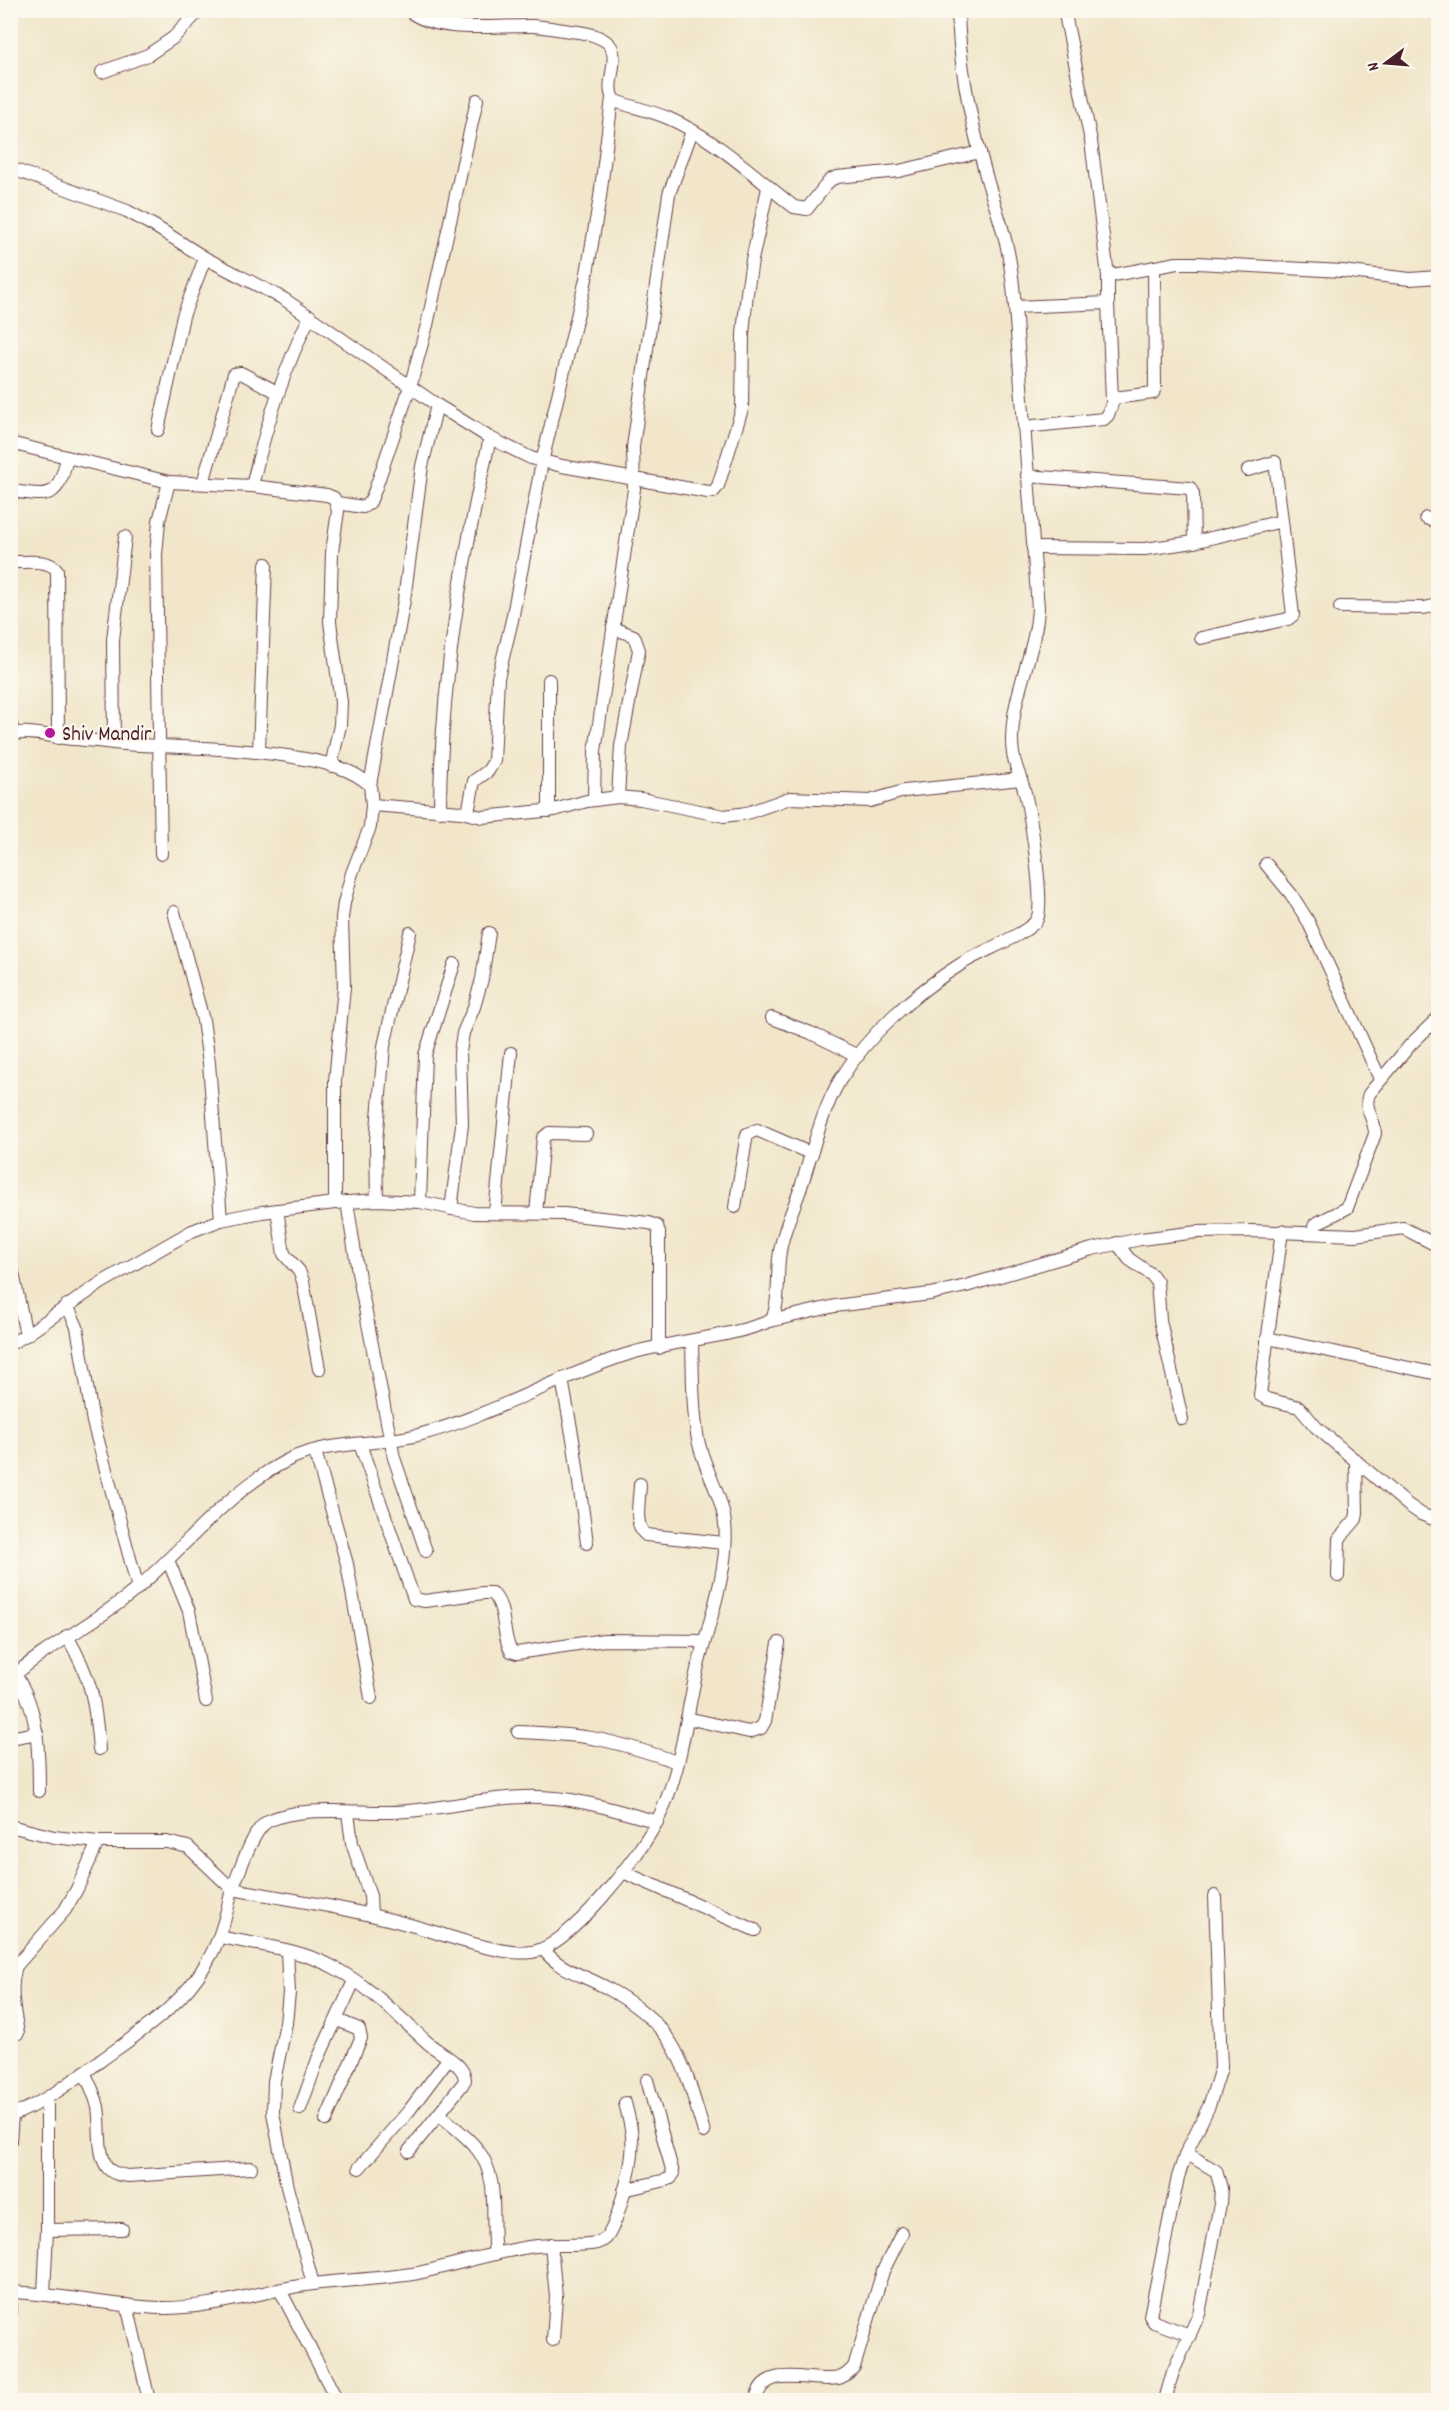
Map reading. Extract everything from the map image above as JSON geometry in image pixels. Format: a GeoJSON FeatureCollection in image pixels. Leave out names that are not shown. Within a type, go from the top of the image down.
{"type":"FeatureCollection","features":[{"type":"Feature","properties":{"kind":"street"},"geometry":{"type":"LineString","coordinates":[[102,72],[148,55],[173,38],[200,10]]}},
{"type":"Feature","properties":{"kind":"street"},"geometry":{"type":"LineString","coordinates":[[408,10],[425,21],[444,26],[536,26],[584,32],[604,40],[613,53],[612,98],[600,197],[585,279],[542,462],[512,620],[498,678],[494,761],[488,771],[474,781],[468,813]]}},
{"type":"Feature","properties":{"kind":"street"},"geometry":{"type":"LineString","coordinates":[[771,1321],[776,1312],[779,1255],[812,1154],[840,1081],[858,1056],[892,1018],[923,991],[961,964],[1024,932],[1038,918],[1040,896],[1021,779],[1013,755],[1012,741],[1016,708],[1037,627],[1038,608],[1012,270],[980,152],[960,54],[958,10]]}},
{"type":"Feature","properties":{"kind":"street"},"geometry":{"type":"LineString","coordinates":[[1024,427],[1104,419],[1108,415],[1112,400],[1108,276],[1091,141],[1066,19]]}},
{"type":"Feature","properties":{"kind":"street"},"geometry":{"type":"LineString","coordinates":[[612,98],[615,102],[668,118],[692,131],[741,163],[768,188],[794,207],[807,209],[830,180],[837,177],[899,171],[980,152]]}},
{"type":"Feature","properties":{"kind":"street"},"geometry":{"type":"LineString","coordinates":[[337,503],[363,507],[370,501],[410,387],[427,325],[477,100]]}},
{"type":"Feature","properties":{"kind":"street"},"geometry":{"type":"LineString","coordinates":[[594,800],[595,751],[634,480],[633,447],[669,194],[692,131]]}},
{"type":"Feature","properties":{"kind":"street"},"geometry":{"type":"LineString","coordinates":[[10,168],[127,211],[156,226],[205,258],[310,315],[410,387],[490,438],[542,462],[708,492],[713,492],[718,486],[742,409],[743,334],[747,293],[768,188]]}},
{"type":"Feature","properties":{"kind":"street"},"geometry":{"type":"LineString","coordinates":[[158,430],[183,316],[205,258]]}},
{"type":"Feature","properties":{"kind":"street"},"geometry":{"type":"LineString","coordinates":[[1108,276],[1177,263],[1197,263],[1342,271],[1410,279],[1438,277]]}},
{"type":"Feature","properties":{"kind":"street"},"geometry":{"type":"LineString","coordinates":[[1112,400],[1118,397],[1149,395],[1154,391],[1154,267]]}},
{"type":"Feature","properties":{"kind":"street"},"geometry":{"type":"LineString","coordinates":[[1015,307],[1108,303]]}},
{"type":"Feature","properties":{"kind":"street"},"geometry":{"type":"LineString","coordinates":[[252,486],[277,392],[290,357],[310,315]]}},
{"type":"Feature","properties":{"kind":"street"},"geometry":{"type":"LineString","coordinates":[[202,483],[234,374],[241,373],[277,392]]}},
{"type":"Feature","properties":{"kind":"street"},"geometry":{"type":"LineString","coordinates":[[426,1551],[400,1478],[353,1242],[341,1203],[335,1081],[344,987],[342,918],[344,903],[352,873],[370,827],[372,805],[370,785],[400,622],[422,466],[437,405]]}},
{"type":"Feature","properties":{"kind":"street"},"geometry":{"type":"LineString","coordinates":[[440,811],[440,752],[445,704],[475,503],[490,438]]}},
{"type":"Feature","properties":{"kind":"street"},"geometry":{"type":"LineString","coordinates":[[10,443],[169,482],[252,486],[327,495],[334,498],[338,511],[330,586],[330,622],[341,702],[340,725],[331,766]]}},
{"type":"Feature","properties":{"kind":"street"},"geometry":{"type":"LineString","coordinates":[[11,491],[47,494],[57,489],[67,458]]}},
{"type":"Feature","properties":{"kind":"street"},"geometry":{"type":"LineString","coordinates":[[1201,638],[1288,620],[1293,615],[1275,462],[1248,470]]}},
{"type":"Feature","properties":{"kind":"street"},"geometry":{"type":"LineString","coordinates":[[1027,476],[1190,488],[1193,494],[1194,542]]}},
{"type":"Feature","properties":{"kind":"street"},"geometry":{"type":"LineString","coordinates":[[161,854],[156,555],[159,520],[169,482]]}},
{"type":"Feature","properties":{"kind":"street"},"geometry":{"type":"LineString","coordinates":[[1033,548],[1144,549],[1194,542],[1282,521]]}},
{"type":"Feature","properties":{"kind":"street"},"geometry":{"type":"LineString","coordinates":[[114,742],[113,640],[125,537]]}},
{"type":"Feature","properties":{"kind":"street"},"geometry":{"type":"LineString","coordinates":[[10,562],[46,563],[53,565],[57,570],[58,738]]}},
{"type":"Feature","properties":{"kind":"street"},"geometry":{"type":"LineString","coordinates":[[259,751],[266,564]]}},
{"type":"Feature","properties":{"kind":"street"},"geometry":{"type":"LineString","coordinates":[[1340,607],[1416,608],[1438,605]]}},
{"type":"Feature","properties":{"kind":"street"},"geometry":{"type":"LineString","coordinates":[[613,628],[634,636],[639,650],[621,746],[618,797]]}},
{"type":"Feature","properties":{"kind":"street"},"geometry":{"type":"LineString","coordinates":[[549,680],[549,811]]}},
{"type":"Feature","properties":{"kind":"street"},"geometry":{"type":"LineString","coordinates":[[12,731],[58,738],[259,751],[358,774],[370,785]]}},
{"type":"Feature","properties":{"kind":"street"},"geometry":{"type":"LineString","coordinates":[[372,805],[468,813],[477,817],[549,811],[594,800],[618,797],[641,799],[724,816],[747,813],[790,798],[870,801],[904,791],[1021,779]]}},
{"type":"Feature","properties":{"kind":"street"},"geometry":{"type":"LineString","coordinates":[[1266,864],[1291,894],[1308,921],[1380,1079]]}},
{"type":"Feature","properties":{"kind":"street"},"geometry":{"type":"LineString","coordinates":[[174,912],[203,1020],[209,1063],[221,1220]]}},
{"type":"Feature","properties":{"kind":"street"},"geometry":{"type":"LineString","coordinates":[[377,1200],[376,1142],[384,1046],[410,933]]}},
{"type":"Feature","properties":{"kind":"street"},"geometry":{"type":"LineString","coordinates":[[451,1209],[462,1125],[460,1052],[463,1033],[482,979],[489,933]]}},
{"type":"Feature","properties":{"kind":"street"},"geometry":{"type":"LineString","coordinates":[[420,1202],[425,1055],[454,964]]}},
{"type":"Feature","properties":{"kind":"street"},"geometry":{"type":"LineString","coordinates":[[772,1018],[811,1032],[858,1056]]}},
{"type":"Feature","properties":{"kind":"street"},"geometry":{"type":"LineString","coordinates":[[1311,1233],[1315,1224],[1341,1212],[1351,1202],[1375,1134],[1375,1125],[1367,1110],[1368,1094],[1422,1032],[1438,1018]]}},
{"type":"Feature","properties":{"kind":"street"},"geometry":{"type":"LineString","coordinates":[[495,1214],[512,1053]]}},
{"type":"Feature","properties":{"kind":"street"},"geometry":{"type":"LineString","coordinates":[[735,1207],[747,1134],[757,1130],[812,1154]]}},
{"type":"Feature","properties":{"kind":"street"},"geometry":{"type":"LineString","coordinates":[[536,1213],[543,1138],[549,1133],[586,1134]]}},
{"type":"Feature","properties":{"kind":"street"},"geometry":{"type":"LineString","coordinates":[[10,1344],[67,1305],[192,1231],[221,1220],[277,1210],[377,1200],[420,1202],[451,1209],[495,1214],[536,1213],[649,1223],[657,1226],[659,1233],[659,1348]]}},
{"type":"Feature","properties":{"kind":"street"},"geometry":{"type":"LineString","coordinates":[[277,1210],[284,1254],[299,1271],[303,1281],[319,1369]]}},
{"type":"Feature","properties":{"kind":"street"},"geometry":{"type":"LineString","coordinates":[[39,1791],[37,1733],[30,1704],[12,1674],[138,1588],[213,1517],[258,1479],[289,1460],[315,1451],[391,1440],[455,1425],[627,1354],[692,1341],[835,1306],[930,1294],[966,1286],[1116,1244],[1197,1232],[1282,1231],[1356,1235],[1403,1228],[1438,1246]]}},
{"type":"Feature","properties":{"kind":"street"},"geometry":{"type":"LineString","coordinates":[[1282,1231],[1260,1395],[1299,1407],[1316,1427],[1408,1506],[1438,1521]]}},
{"type":"Feature","properties":{"kind":"street"},"geometry":{"type":"LineString","coordinates":[[1116,1244],[1157,1281],[1160,1320],[1182,1419]]}},
{"type":"Feature","properties":{"kind":"street"},"geometry":{"type":"LineString","coordinates":[[10,1259],[26,1335]]}},
{"type":"Feature","properties":{"kind":"street"},"geometry":{"type":"LineString","coordinates":[[67,1305],[77,1328],[93,1422],[138,1588]]}},
{"type":"Feature","properties":{"kind":"street"},"geometry":{"type":"LineString","coordinates":[[1267,1338],[1438,1374]]}},
{"type":"Feature","properties":{"kind":"street"},"geometry":{"type":"LineString","coordinates":[[10,1826],[54,1837],[98,1842],[167,1842],[188,1847],[232,1889],[371,1916],[512,1952],[529,1953],[544,1950],[558,1941],[638,1854],[657,1822],[672,1783],[720,1575],[725,1525],[721,1504],[698,1440],[692,1341]]}},
{"type":"Feature","properties":{"kind":"street"},"geometry":{"type":"LineString","coordinates":[[562,1379],[574,1445],[587,1543]]}},
{"type":"Feature","properties":{"kind":"street"},"geometry":{"type":"LineString","coordinates":[[360,1444],[414,1599],[425,1601],[492,1593],[500,1604],[508,1645],[511,1651],[517,1653],[604,1640],[704,1641]]}},
{"type":"Feature","properties":{"kind":"street"},"geometry":{"type":"LineString","coordinates":[[315,1451],[347,1564],[371,1698]]}},
{"type":"Feature","properties":{"kind":"street"},"geometry":{"type":"LineString","coordinates":[[1338,1576],[1339,1539],[1356,1519],[1357,1513],[1356,1460]]}},
{"type":"Feature","properties":{"kind":"street"},"geometry":{"type":"LineString","coordinates":[[640,1484],[639,1525],[641,1531],[646,1534],[724,1543]]}},
{"type":"Feature","properties":{"kind":"street"},"geometry":{"type":"LineString","coordinates":[[168,1560],[189,1611],[206,1701]]}},
{"type":"Feature","properties":{"kind":"street"},"geometry":{"type":"LineString","coordinates":[[67,1636],[90,1682],[95,1705],[99,1749]]}},
{"type":"Feature","properties":{"kind":"street"},"geometry":{"type":"LineString","coordinates":[[687,1718],[749,1732],[761,1728],[765,1721],[779,1643]]}},
{"type":"Feature","properties":{"kind":"street"},"geometry":{"type":"LineString","coordinates":[[518,1732],[568,1734],[598,1739],[630,1746],[677,1762]]}},
{"type":"Feature","properties":{"kind":"street"},"geometry":{"type":"LineString","coordinates":[[10,1738],[37,1733]]}},
{"type":"Feature","properties":{"kind":"street"},"geometry":{"type":"LineString","coordinates":[[10,2141],[11,2116],[46,2099],[84,2072],[175,2004],[193,1984],[220,1937],[232,1889],[255,1835],[266,1822],[286,1815],[394,1812],[534,1797],[589,1803],[657,1822]]}},
{"type":"Feature","properties":{"kind":"street"},"geometry":{"type":"LineString","coordinates":[[348,1812],[352,1843],[369,1889],[371,1916]]}},
{"type":"Feature","properties":{"kind":"street"},"geometry":{"type":"LineString","coordinates":[[18,2033],[12,1997],[12,1978],[16,1966],[65,1910],[98,1842]]}},
{"type":"Feature","properties":{"kind":"street"},"geometry":{"type":"LineString","coordinates":[[623,1872],[755,1930]]}},
{"type":"Feature","properties":{"kind":"street"},"geometry":{"type":"LineString","coordinates":[[1190,2336],[1154,2322],[1150,2316],[1178,2177],[1186,2152],[1209,2106],[1221,2068],[1215,1896]]}},
{"type":"Feature","properties":{"kind":"street"},"geometry":{"type":"LineString","coordinates":[[220,1937],[287,1951],[334,1967],[385,2004],[448,2060],[463,2069],[465,2080],[409,2151]]}},
{"type":"Feature","properties":{"kind":"street"},"geometry":{"type":"LineString","coordinates":[[544,1950],[561,1966],[607,1989],[640,2010],[663,2030],[677,2050],[684,2066],[704,2132]]}},
{"type":"Feature","properties":{"kind":"street"},"geometry":{"type":"LineString","coordinates":[[287,1951],[289,1993],[286,2023],[274,2081],[273,2113],[287,2187],[312,2284]]}},
{"type":"Feature","properties":{"kind":"street"},"geometry":{"type":"LineString","coordinates":[[300,2109],[309,2080],[354,1981]]}},
{"type":"Feature","properties":{"kind":"street"},"geometry":{"type":"LineString","coordinates":[[326,2121],[361,2038],[359,2029],[337,2020]]}},
{"type":"Feature","properties":{"kind":"street"},"geometry":{"type":"LineString","coordinates":[[359,2168],[413,2106],[448,2060]]}},
{"type":"Feature","properties":{"kind":"street"},"geometry":{"type":"LineString","coordinates":[[84,2072],[98,2106],[102,2154],[107,2168],[115,2174],[128,2176],[250,2168]]}},
{"type":"Feature","properties":{"kind":"street"},"geometry":{"type":"LineString","coordinates":[[624,2190],[666,2180],[671,2178],[673,2173],[647,2080]]}},
{"type":"Feature","properties":{"kind":"street"},"geometry":{"type":"LineString","coordinates":[[44,2294],[47,2230],[46,2099]]}},
{"type":"Feature","properties":{"kind":"street"},"geometry":{"type":"LineString","coordinates":[[11,2292],[161,2308],[193,2306],[312,2284],[417,2273],[495,2254],[551,2244],[586,2245],[606,2238],[612,2229],[624,2190],[633,2152],[625,2103]]}},
{"type":"Feature","properties":{"kind":"street"},"geometry":{"type":"LineString","coordinates":[[439,2114],[476,2147],[485,2162],[493,2198],[492,2226],[495,2254]]}},
{"type":"Feature","properties":{"kind":"street"},"geometry":{"type":"LineString","coordinates":[[1164,2400],[1173,2372],[1201,2306],[1220,2204],[1221,2188],[1216,2171],[1186,2152]]}},
{"type":"Feature","properties":{"kind":"street"},"geometry":{"type":"LineString","coordinates":[[47,2230],[122,2229]]}},
{"type":"Feature","properties":{"kind":"street"},"geometry":{"type":"LineString","coordinates":[[756,2400],[762,2384],[770,2379],[780,2377],[837,2378],[846,2375],[854,2367],[876,2289],[902,2233]]}},
{"type":"Feature","properties":{"kind":"street"},"geometry":{"type":"LineString","coordinates":[[551,2244],[556,2297],[553,2340]]}},
{"type":"Feature","properties":{"kind":"street"},"geometry":{"type":"LineString","coordinates":[[10,2257],[10,2338]]}},
{"type":"Feature","properties":{"kind":"street"},"geometry":{"type":"LineString","coordinates":[[280,2290],[337,2400]]}},
{"type":"Feature","properties":{"kind":"street"},"geometry":{"type":"LineString","coordinates":[[126,2305],[149,2400]]}},
{"type":"Feature","properties":{"kind":"place","name":"Shiv Mandir"},"geometry":{"type":"Point","coordinates":[50,733]}}]}
